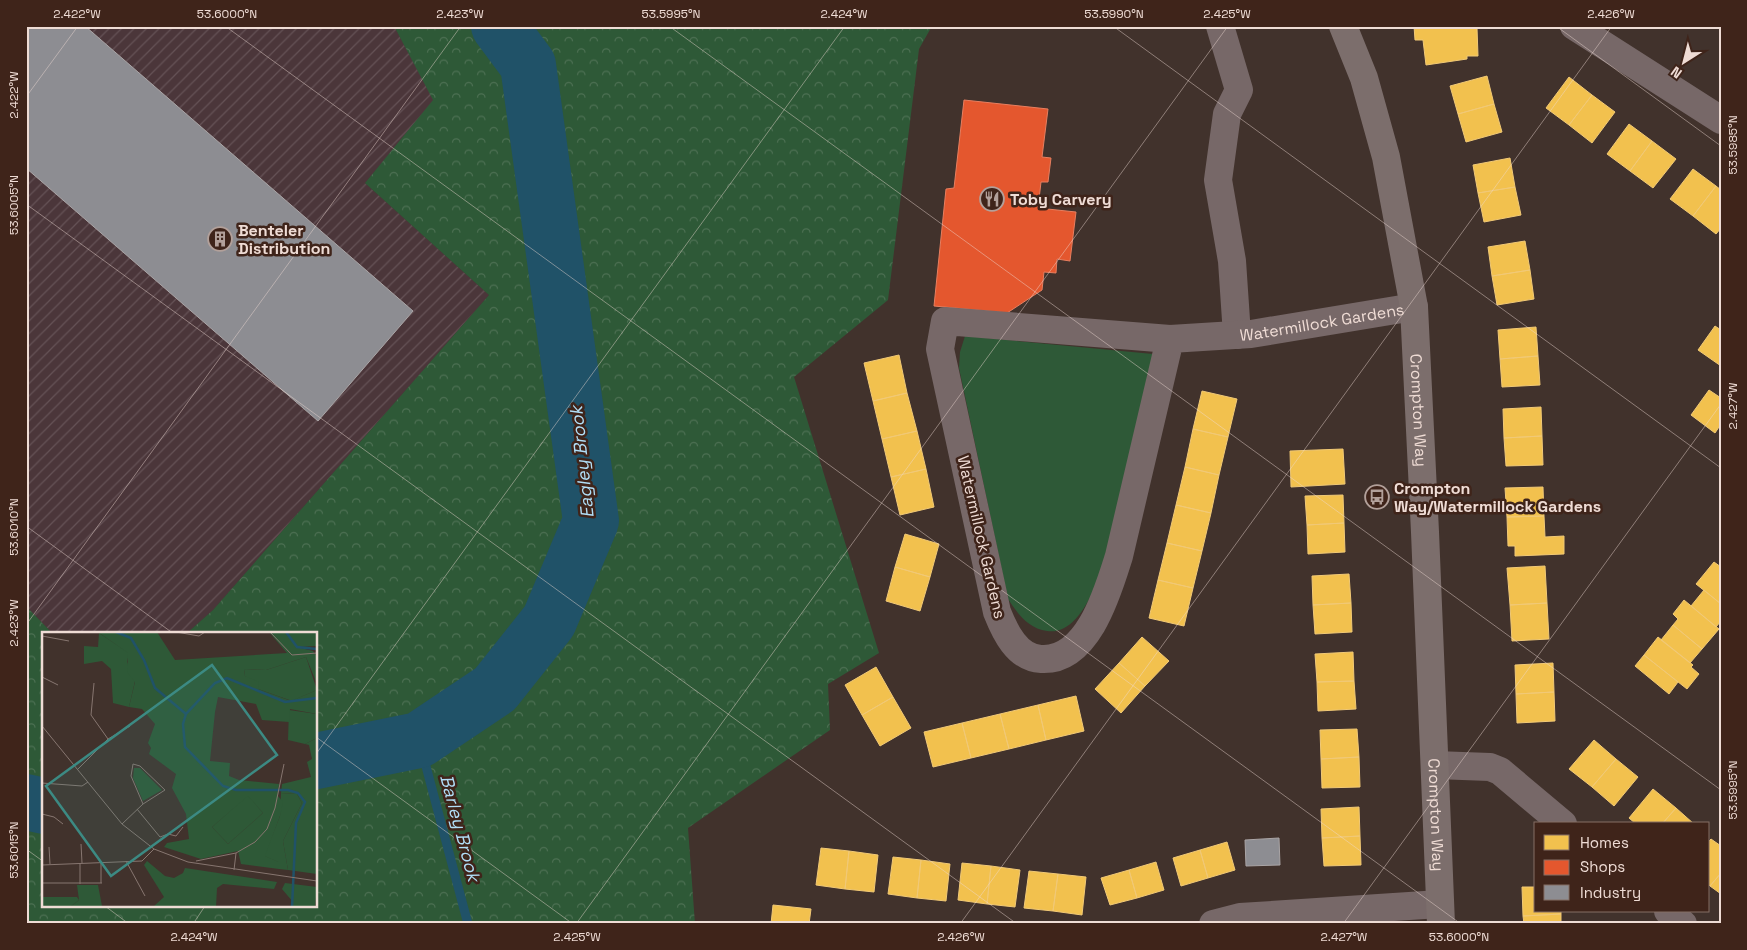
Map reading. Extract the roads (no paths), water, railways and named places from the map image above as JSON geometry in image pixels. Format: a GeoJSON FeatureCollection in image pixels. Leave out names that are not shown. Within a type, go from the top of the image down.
{"type":"FeatureCollection","features":[{"type":"Feature","properties":{"kind":"highway","name":"Crompton Way"},"geometry":{"type":"LineString","coordinates":[[1343,26],[1364,78],[1386,157],[1414,307],[1440,914]]}},
{"type":"Feature","properties":{"kind":"street"},"geometry":{"type":"LineString","coordinates":[[1220,26],[1239,90],[1227,114],[1218,180],[1232,261],[1236,335]]}},
{"type":"Feature","properties":{"kind":"street"},"geometry":{"type":"LineString","coordinates":[[1574,26],[1721,120]]}},
{"type":"Feature","properties":{"kind":"street","name":"Watermillock Gardens"},"geometry":{"type":"LineString","coordinates":[[1170,339],[1119,556],[1108,592],[1090,628],[1070,650],[1054,658],[1036,659],[1024,653],[1013,644],[996,612],[940,349],[944,321],[1170,339],[1251,334],[1414,307]]}},
{"type":"Feature","properties":{"kind":"street"},"geometry":{"type":"LineString","coordinates":[[1435,766],[1490,767],[1500,771],[1561,822]]}},
{"type":"Feature","properties":{"kind":"street"},"geometry":{"type":"LineString","coordinates":[[1669,912],[1683,924]]}},
{"type":"Feature","properties":{"kind":"street"},"geometry":{"type":"LineString","coordinates":[[1213,924],[1240,917],[1440,914]]}},
{"type":"Feature","properties":{"kind":"waterway","name":"Eagley Brook"},"geometry":{"type":"LineString","coordinates":[[318,761],[419,740],[495,689],[549,621],[591,521],[528,65],[499,26]]}},
{"type":"Feature","properties":{"kind":"waterway","name":"Barley Brook"},"geometry":{"type":"LineString","coordinates":[[419,740],[468,924]]}},
{"type":"Feature","properties":{"kind":"waterway","name":"Eagley Brook"},"geometry":{"type":"LineString","coordinates":[[26,802],[42,806]]}},
{"type":"Feature","properties":{"kind":"place","name":"Toby Carvery"},"geometry":{"type":"Point","coordinates":[992,199]}},
{"type":"Feature","properties":{"kind":"place","name":"Benteler Distribution"},"geometry":{"type":"Point","coordinates":[220,239]}},
{"type":"Feature","properties":{"kind":"place","name":"Crompton Way/Watermillock Gardens"},"geometry":{"type":"Point","coordinates":[1377,497]}}]}
